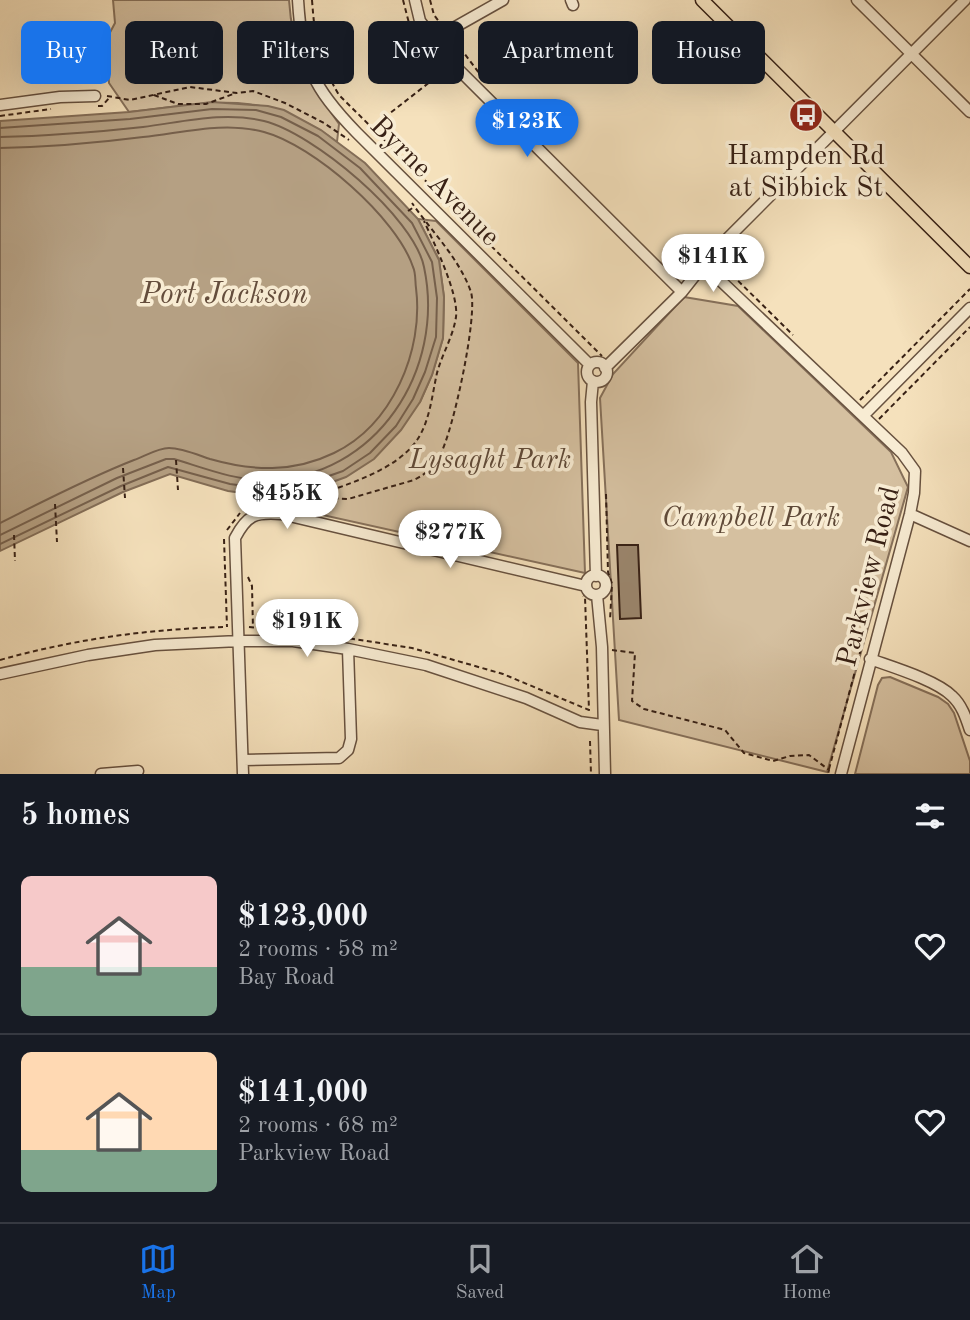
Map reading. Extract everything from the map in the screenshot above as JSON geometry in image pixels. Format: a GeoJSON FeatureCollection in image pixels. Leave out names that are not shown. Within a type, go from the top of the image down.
{"type":"FeatureCollection","features":[{"type":"Feature","properties":{"kind":"main road"},"geometry":{"type":"LineString","coordinates":[[702,0],[970,267]]}},
{"type":"Feature","properties":{"kind":"street","name":"Byrne Avenue"},"geometry":{"type":"LineString","coordinates":[[298,0],[304,54],[325,98],[590,365]]}},
{"type":"Feature","properties":{"kind":"street"},"geometry":{"type":"LineString","coordinates":[[415,0],[420,21]]}},
{"type":"Feature","properties":{"kind":"street"},"geometry":{"type":"LineString","coordinates":[[464,22],[503,0]]}},
{"type":"Feature","properties":{"kind":"street"},"geometry":{"type":"LineString","coordinates":[[857,0],[970,112]]}},
{"type":"Feature","properties":{"kind":"street"},"geometry":{"type":"LineString","coordinates":[[593,382],[602,380],[608,366],[682,292],[712,254],[965,0]]}},
{"type":"Feature","properties":{"kind":"street"},"geometry":{"type":"LineString","coordinates":[[464,75],[682,292]]}},
{"type":"Feature","properties":{"kind":"street"},"geometry":{"type":"LineString","coordinates":[[0,105],[60,97],[95,102]]}},
{"type":"Feature","properties":{"kind":"street","name":"Parkview Road"},"geometry":{"type":"LineString","coordinates":[[704,265],[864,415],[902,453],[915,471],[910,513],[870,659],[833,773]]}},
{"type":"Feature","properties":{"kind":"street"},"geometry":{"type":"LineString","coordinates":[[864,415],[970,308]]}},
{"type":"Feature","properties":{"kind":"street"},"geometry":{"type":"LineString","coordinates":[[596,576],[591,402],[593,382],[587,374],[590,365],[599,363],[608,366]]}},
{"type":"Feature","properties":{"kind":"street"},"geometry":{"type":"LineString","coordinates":[[243,774],[235,538],[242,524],[252,516],[263,512],[321,523],[597,595],[602,593],[606,585],[602,578],[596,576],[589,579],[585,591]]}},
{"type":"Feature","properties":{"kind":"street"},"geometry":{"type":"LineString","coordinates":[[910,513],[970,541]]}},
{"type":"Feature","properties":{"kind":"street"},"geometry":{"type":"LineString","coordinates":[[597,595],[602,647],[605,774]]}},
{"type":"Feature","properties":{"kind":"street"},"geometry":{"type":"LineString","coordinates":[[0,674],[155,645],[239,640],[293,641],[426,665],[526,698],[580,722],[602,725]]}},
{"type":"Feature","properties":{"kind":"street"},"geometry":{"type":"LineString","coordinates":[[243,760],[339,758],[348,750],[351,739],[348,649]]}},
{"type":"Feature","properties":{"kind":"street"},"geometry":{"type":"LineString","coordinates":[[870,659],[939,687],[952,696],[963,711],[970,730]]}},
{"type":"Feature","properties":{"kind":"street"},"geometry":{"type":"LineString","coordinates":[[101,774],[138,771]]}},
{"type":"Feature","properties":{"kind":"path"},"geometry":{"type":"LineString","coordinates":[[312,0],[319,57],[338,95],[608,366]]}},
{"type":"Feature","properties":{"kind":"path"},"geometry":{"type":"LineString","coordinates":[[430,0],[434,15],[439,21]]}},
{"type":"Feature","properties":{"kind":"path"},"geometry":{"type":"LineString","coordinates":[[464,53],[490,87]]}},
{"type":"Feature","properties":{"kind":"path"},"geometry":{"type":"LineString","coordinates":[[371,128],[427,84]]}},
{"type":"Feature","properties":{"kind":"path"},"geometry":{"type":"LineString","coordinates":[[95,102],[111,96],[130,100],[190,87],[237,93]]}},
{"type":"Feature","properties":{"kind":"path"},"geometry":{"type":"LineString","coordinates":[[153,95],[178,104],[206,104],[237,93],[253,91],[285,103],[324,123],[349,140]]}},
{"type":"Feature","properties":{"kind":"path"},"geometry":{"type":"LineString","coordinates":[[95,102],[102,106],[111,96]]}},
{"type":"Feature","properties":{"kind":"path"},"geometry":{"type":"LineString","coordinates":[[0,117],[59,107]]}},
{"type":"Feature","properties":{"kind":"path"},"geometry":{"type":"LineString","coordinates":[[281,514],[287,499],[359,497],[423,475],[437,460],[447,439],[463,369],[473,305],[468,286],[454,258],[411,201]]}},
{"type":"Feature","properties":{"kind":"path"},"geometry":{"type":"LineString","coordinates":[[408,211],[415,207]]}},
{"type":"Feature","properties":{"kind":"path"},"geometry":{"type":"LineString","coordinates":[[313,497],[372,475],[417,441],[428,416],[437,374],[456,317],[456,299],[422,218]]}},
{"type":"Feature","properties":{"kind":"path"},"geometry":{"type":"LineString","coordinates":[[712,254],[801,342]]}},
{"type":"Feature","properties":{"kind":"path"},"geometry":{"type":"LineString","coordinates":[[860,401],[970,289]]}},
{"type":"Feature","properties":{"kind":"path"},"geometry":{"type":"LineString","coordinates":[[879,419],[970,327]]}},
{"type":"Feature","properties":{"kind":"path"},"geometry":{"type":"LineString","coordinates":[[432,372],[437,374]]}},
{"type":"Feature","properties":{"kind":"path"},"geometry":{"type":"LineString","coordinates":[[176,460],[178,490]]}},
{"type":"Feature","properties":{"kind":"path"},"geometry":{"type":"LineString","coordinates":[[123,468],[125,498]]}},
{"type":"Feature","properties":{"kind":"path"},"geometry":{"type":"LineString","coordinates":[[606,494],[608,572],[612,584],[610,624]]}},
{"type":"Feature","properties":{"kind":"path"},"geometry":{"type":"LineString","coordinates":[[321,523],[324,511],[333,499]]}},
{"type":"Feature","properties":{"kind":"path"},"geometry":{"type":"LineString","coordinates":[[55,504],[57,542]]}},
{"type":"Feature","properties":{"kind":"path"},"geometry":{"type":"LineString","coordinates":[[14,535],[15,561]]}},
{"type":"Feature","properties":{"kind":"path"},"geometry":{"type":"LineString","coordinates":[[244,572],[252,586],[253,628]]}},
{"type":"Feature","properties":{"kind":"path"},"geometry":{"type":"LineString","coordinates":[[585,591],[589,710]]}},
{"type":"Feature","properties":{"kind":"path"},"geometry":{"type":"LineString","coordinates":[[0,660],[47,647],[134,632],[231,627]]}},
{"type":"Feature","properties":{"kind":"path"},"geometry":{"type":"LineString","coordinates":[[611,648],[616,652],[635,653],[632,701],[644,709],[725,730],[744,753],[774,761],[790,756],[809,755],[833,773],[862,645]]}},
{"type":"Feature","properties":{"kind":"path"},"geometry":{"type":"LineString","coordinates":[[590,741],[592,774]]}},
{"type":"Feature","properties":{"kind":"green space"},"geometry":{"type":"Polygon","coordinates":[[[113,0],[289,0],[291,21],[237,21],[237,84],[313,84],[339,124],[337,142],[285,113],[261,106],[212,103],[129,112],[110,84],[111,31],[115,23],[113,0]]]}},
{"type":"Feature","properties":{"kind":"green space","name":"Lysaght Park"},"geometry":{"type":"Polygon","coordinates":[[[418,219],[436,221],[578,363],[585,573],[273,504],[266,496],[308,491],[420,402],[432,375],[443,338],[444,297],[439,260],[418,219]]]}},
{"type":"Feature","properties":{"kind":"green space","name":"Campbell Park"},"geometry":{"type":"Polygon","coordinates":[[[684,297],[738,306],[891,452],[908,487],[827,772],[619,720],[600,398],[613,374],[684,297]]]}},
{"type":"Feature","properties":{"kind":"green space"},"geometry":{"type":"Polygon","coordinates":[[[890,677],[938,697],[948,704],[954,713],[970,761],[970,774],[855,774],[878,685],[882,678],[890,677]]]}},
{"type":"Feature","properties":{"kind":"water","name":"Port Jackson"},"geometry":{"type":"Polygon","coordinates":[[[212,102],[268,106],[284,110],[321,130],[365,163],[418,219],[439,260],[444,297],[443,338],[432,375],[420,402],[401,430],[374,459],[346,477],[308,491],[266,496],[228,491],[170,474],[123,492],[0,551],[0,121],[129,112],[212,102]]]}},
{"type":"Feature","properties":{"kind":"building"},"geometry":{"type":"Polygon","coordinates":[[[617,545],[638,545],[641,618],[620,619],[617,545]]]}},
{"type":"Feature","properties":{"kind":"place","name":"Hampden Rd at Sibbick St"},"geometry":{"type":"Point","coordinates":[806,115]}}]}
